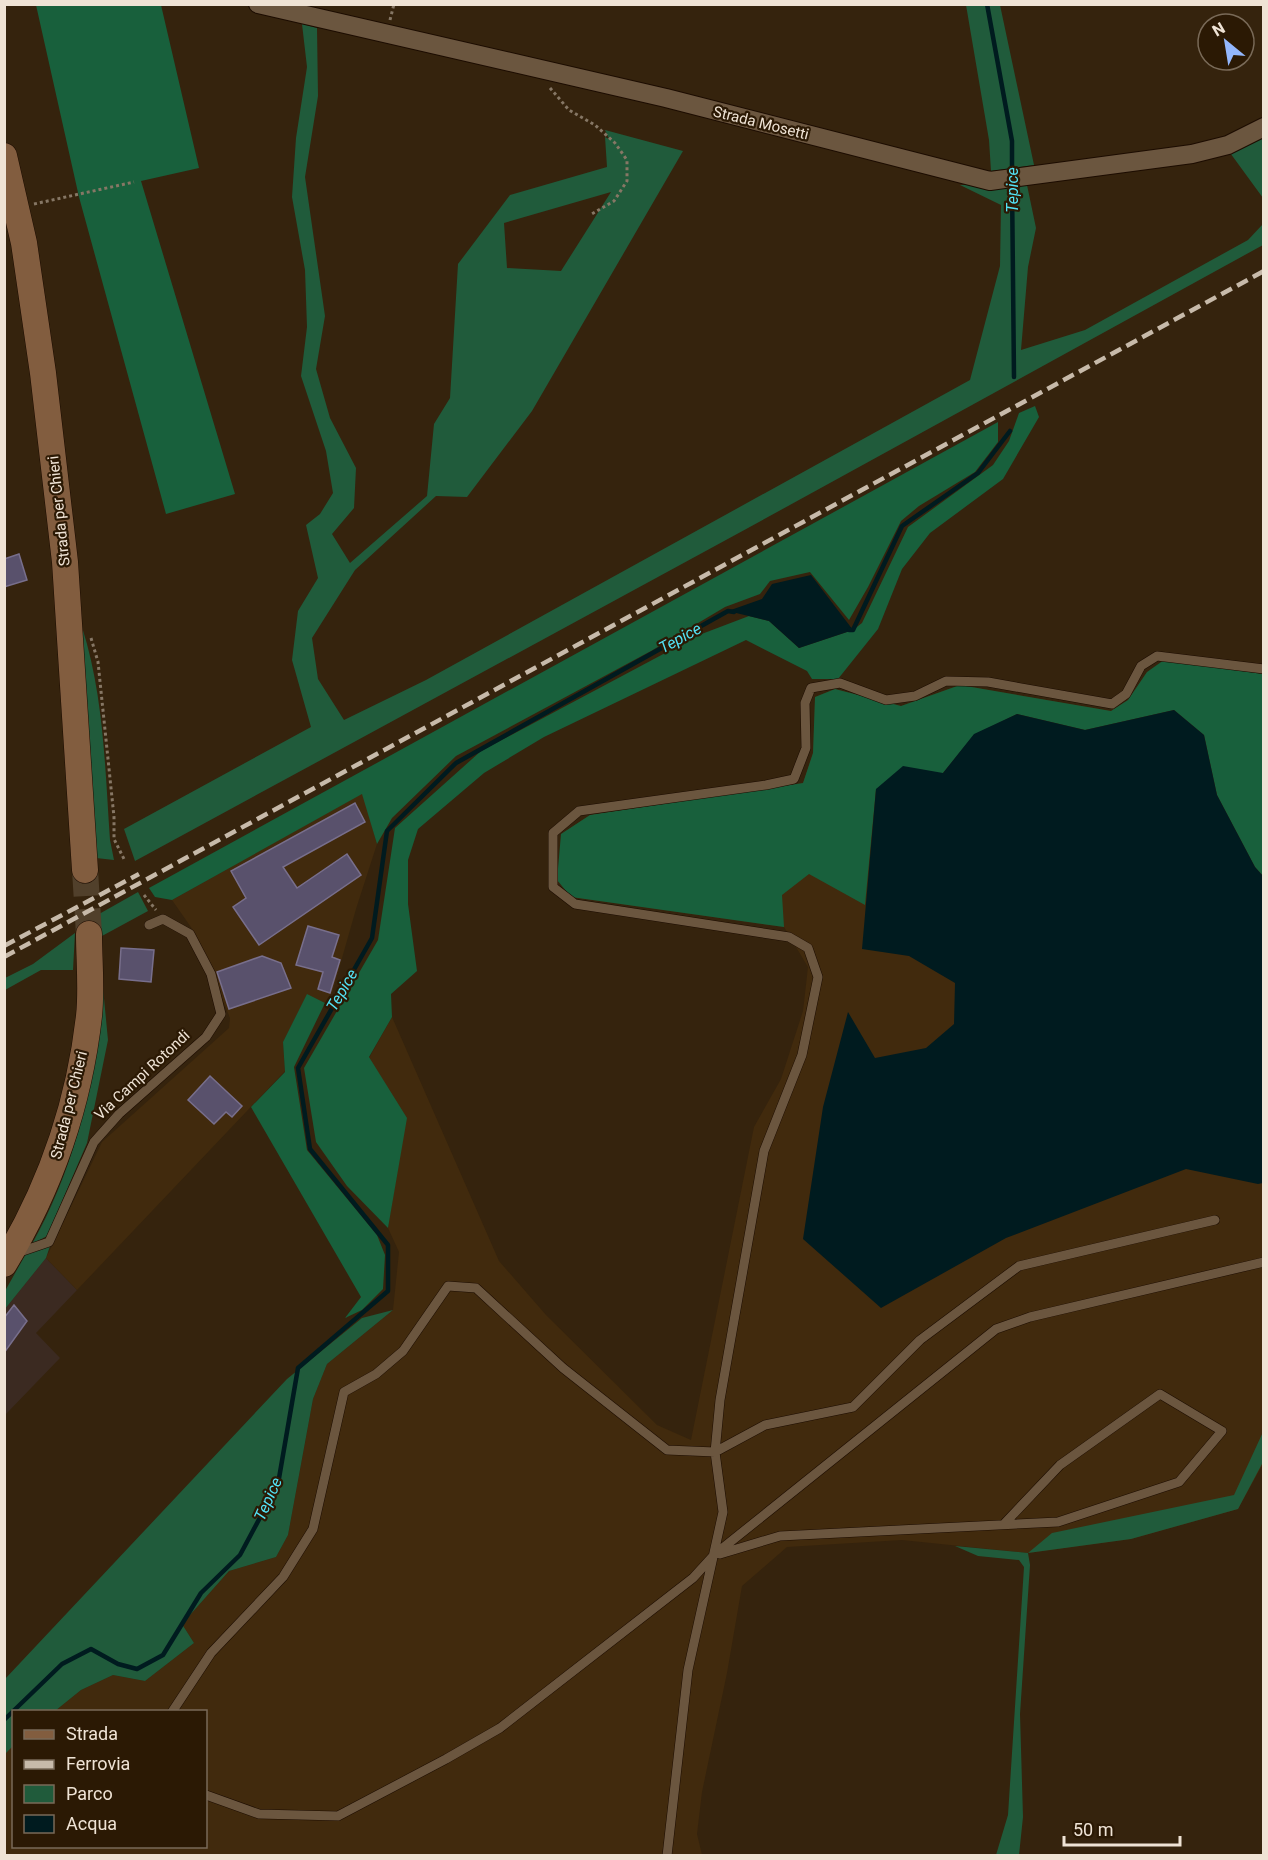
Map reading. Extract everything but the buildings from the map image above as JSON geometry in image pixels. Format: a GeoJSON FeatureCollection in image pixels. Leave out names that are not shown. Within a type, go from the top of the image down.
{"type":"FeatureCollection","features":[{"type":"Feature","properties":{"kind":"main road","name":"Strada per Chieri"},"geometry":{"type":"LineString","coordinates":[[4,156],[24,243],[43,373],[65,562],[85,870]]}},
{"type":"Feature","properties":{"kind":"main road","name":"Strada per Chieri"},"geometry":{"type":"LineString","coordinates":[[7,1260],[43,1194],[64,1136],[80,1076],[89,1014],[89,934]]}},
{"type":"Feature","properties":{"kind":"street","name":"Strada Mosetti"},"geometry":{"type":"LineString","coordinates":[[258,4],[677,101],[990,181],[1192,154],[1228,145],[1263,127]]}},
{"type":"Feature","properties":{"kind":"lane"},"geometry":{"type":"LineString","coordinates":[[667,1856],[688,1670],[723,1512],[715,1452],[720,1400],[764,1151],[802,1055],[818,977],[808,948],[789,937],[575,904],[553,887],[553,832],[579,811],[795,779],[806,748],[805,703],[811,688],[840,683],[886,700],[915,696],[946,681],[988,682],[1112,704],[1126,694],[1141,666],[1157,656],[1263,669]]}},
{"type":"Feature","properties":{"kind":"lane"},"geometry":{"type":"LineString","coordinates":[[149,924],[163,919]]}},
{"type":"Feature","properties":{"kind":"lane","name":"Via Campi Rotondi"},"geometry":{"type":"LineString","coordinates":[[7,1260],[49,1242],[94,1142],[119,1114],[206,1037],[221,1014],[210,974],[190,934],[163,919]]}},
{"type":"Feature","properties":{"kind":"lane"},"geometry":{"type":"LineString","coordinates":[[173,1710],[211,1653],[283,1577],[313,1529],[344,1392],[375,1374],[403,1351],[448,1286],[477,1288],[563,1368],[667,1450],[715,1452],[765,1425],[853,1407],[920,1340],[1019,1266],[1215,1220]]}},
{"type":"Feature","properties":{"kind":"lane"},"geometry":{"type":"LineString","coordinates":[[207,1795],[258,1814],[338,1816],[500,1728],[693,1578],[714,1555],[996,1329],[1030,1317],[1263,1262]]}},
{"type":"Feature","properties":{"kind":"lane"},"geometry":{"type":"LineString","coordinates":[[714,1555],[780,1536],[1058,1522],[1179,1482],[1222,1431],[1160,1394],[1060,1465],[1004,1524]]}},
{"type":"Feature","properties":{"kind":"path"},"geometry":{"type":"LineString","coordinates":[[545,70],[547,85],[569,110],[595,125],[615,143],[627,159],[627,181],[614,201],[590,215]]}},
{"type":"Feature","properties":{"kind":"path"},"geometry":{"type":"LineString","coordinates":[[17,212],[33,204],[134,182]]}},
{"type":"Feature","properties":{"kind":"path"},"geometry":{"type":"LineString","coordinates":[[90,632],[98,662],[114,818],[114,839],[125,861]]}},
{"type":"Feature","properties":{"kind":"path"},"geometry":{"type":"LineString","coordinates":[[144,895],[163,919]]}},
{"type":"Feature","properties":{"kind":"shaded area"},"geometry":{"type":"Polygon","coordinates":[[[1147,672],[1263,674],[1264,1462],[1238,1509],[1131,1539],[1028,1553],[902,1540],[787,1547],[742,1586],[727,1673],[702,1792],[697,1834],[702,1855],[5,1855],[4,1754],[12,1747],[12,1848],[207,1848],[207,1710],[56,1710],[81,1690],[113,1675],[145,1681],[194,1643],[182,1624],[229,1571],[276,1557],[288,1535],[313,1399],[327,1364],[393,1310],[399,1252],[388,1228],[406,1118],[369,1058],[392,1017],[499,1261],[546,1315],[657,1425],[691,1440],[754,1127],[781,1079],[803,1011],[808,967],[784,927],[571,897],[561,834],[590,815],[803,783],[813,753],[815,697],[835,689],[901,706],[960,685],[1111,711],[1128,700],[1147,672]]]}},
{"type":"Feature","properties":{"kind":"shaded area"},"geometry":{"type":"Polygon","coordinates":[[[363,793],[377,844],[332,993],[325,1003],[307,995],[283,1042],[285,1071],[77,1290],[46,1258],[102,1142],[229,1028],[230,1018],[195,933],[172,900],[363,793]]]}},
{"type":"Feature","properties":{"kind":"shaded area"},"geometry":{"type":"Polygon","coordinates":[[[46,1258],[77,1290],[36,1333],[60,1358],[5,1415],[5,1309],[46,1258]]]}},
{"type":"Feature","properties":{"kind":"green space"},"geometry":{"type":"Polygon","coordinates":[[[36,5],[161,5],[199,168],[141,181],[235,494],[166,514],[79,197],[36,5]]]}},
{"type":"Feature","properties":{"kind":"green space"},"geometry":{"type":"Polygon","coordinates":[[[966,5],[1000,5],[1034,165],[991,171],[989,140],[966,5]]]}},
{"type":"Feature","properties":{"kind":"green space"},"geometry":{"type":"Polygon","coordinates":[[[302,24],[317,28],[318,96],[305,177],[325,316],[316,369],[330,418],[356,468],[354,508],[332,534],[350,563],[427,496],[434,424],[450,398],[458,264],[510,195],[607,167],[605,137],[609,139],[605,130],[683,151],[532,411],[467,497],[436,496],[355,570],[312,638],[318,679],[344,720],[426,680],[970,380],[1000,266],[1001,205],[960,185],[1027,185],[1036,228],[1028,267],[1021,350],[1085,330],[1248,240],[1263,224],[1263,245],[135,861],[124,829],[311,727],[292,660],[298,611],[318,578],[306,525],[320,514],[333,493],[326,451],[301,376],[307,327],[305,270],[292,197],[296,138],[307,67],[302,24]],[[611,192],[504,223],[507,268],[561,271],[611,192]]]}},
{"type":"Feature","properties":{"kind":"green space"},"geometry":{"type":"Polygon","coordinates":[[[1263,132],[1263,198],[1228,150],[1263,132]]]}},
{"type":"Feature","properties":{"kind":"green space"},"geometry":{"type":"Polygon","coordinates":[[[1035,406],[1039,417],[1003,479],[930,533],[902,569],[878,629],[838,679],[812,679],[807,671],[746,640],[544,737],[484,773],[418,829],[408,860],[408,904],[417,971],[391,994],[392,1017],[369,1057],[407,1118],[388,1228],[347,1186],[316,1142],[304,1068],[378,940],[395,828],[481,751],[699,635],[749,616],[769,621],[799,648],[853,630],[862,623],[908,527],[993,465],[1009,441],[1019,413],[1035,406]]]}},
{"type":"Feature","properties":{"kind":"green space"},"geometry":{"type":"Polygon","coordinates":[[[998,422],[998,442],[975,472],[919,506],[901,521],[849,620],[810,572],[770,581],[760,594],[725,607],[651,651],[456,756],[392,818],[377,844],[362,794],[172,900],[155,897],[149,888],[998,422]]]}},
{"type":"Feature","properties":{"kind":"green space"},"geometry":{"type":"Polygon","coordinates":[[[82,627],[99,706],[110,840],[114,860],[96,858],[81,642],[82,627]]]}},
{"type":"Feature","properties":{"kind":"green space"},"geometry":{"type":"Polygon","coordinates":[[[1164,660],[1263,674],[1263,876],[1255,867],[1217,795],[1204,735],[1174,710],[1085,730],[1017,714],[974,735],[943,773],[876,789],[865,905],[809,874],[782,895],[784,927],[571,897],[557,880],[561,834],[590,815],[803,783],[813,753],[815,697],[835,689],[901,706],[960,685],[1111,711],[1128,700],[1147,672],[1164,660]]]}},
{"type":"Feature","properties":{"kind":"green space"},"geometry":{"type":"Polygon","coordinates":[[[138,892],[148,911],[102,936],[95,929],[92,918],[138,892]]]}},
{"type":"Feature","properties":{"kind":"green space"},"geometry":{"type":"Polygon","coordinates":[[[75,933],[73,970],[41,970],[5,990],[5,978],[33,964],[75,933]]]}},
{"type":"Feature","properties":{"kind":"green space"},"geometry":{"type":"Polygon","coordinates":[[[103,988],[108,1040],[87,1143],[47,1236],[32,1244],[61,1184],[81,1120],[95,1055],[103,988]]]}},
{"type":"Feature","properties":{"kind":"green space"},"geometry":{"type":"Polygon","coordinates":[[[307,994],[325,1003],[294,1067],[307,1150],[377,1235],[385,1255],[383,1289],[362,1310],[345,1318],[361,1297],[251,1107],[285,1072],[283,1042],[307,994]]]}},
{"type":"Feature","properties":{"kind":"green space"},"geometry":{"type":"Polygon","coordinates":[[[50,1246],[46,1258],[5,1309],[5,1291],[27,1252],[50,1246]]]}},
{"type":"Feature","properties":{"kind":"green space"},"geometry":{"type":"Polygon","coordinates":[[[393,1310],[327,1364],[313,1399],[288,1535],[276,1557],[229,1571],[182,1624],[194,1643],[145,1681],[113,1675],[81,1690],[56,1710],[12,1710],[12,1747],[5,1754],[5,1679],[287,1379],[362,1318],[393,1310]]]}},
{"type":"Feature","properties":{"kind":"green space"},"geometry":{"type":"Polygon","coordinates":[[[1263,1432],[1263,1462],[1238,1509],[1131,1539],[1028,1553],[1052,1533],[1234,1495],[1263,1432]]]}},
{"type":"Feature","properties":{"kind":"green space"},"geometry":{"type":"Polygon","coordinates":[[[955,1546],[1028,1553],[1030,1565],[1020,1714],[1023,1817],[1019,1855],[996,1855],[1008,1815],[1024,1567],[1019,1560],[978,1556],[955,1546]]]}},
{"type":"Feature","properties":{"kind":"water"},"geometry":{"type":"Polygon","coordinates":[[[811,575],[853,630],[799,648],[769,621],[728,611],[762,599],[772,584],[811,575]]]}},
{"type":"Feature","properties":{"kind":"water"},"geometry":{"type":"Polygon","coordinates":[[[1174,710],[1204,735],[1217,795],[1255,867],[1263,876],[1263,1183],[1258,1184],[1186,1169],[1006,1238],[881,1308],[803,1239],[823,1107],[848,1012],[875,1058],[926,1048],[954,1024],[955,983],[909,956],[862,949],[876,789],[903,766],[943,773],[974,734],[1017,714],[1085,730],[1174,710]]]}},
{"type":"Feature","properties":{"kind":"waterway","name":"Tepice"},"geometry":{"type":"LineString","coordinates":[[987,4],[1012,141],[1012,174]]}},
{"type":"Feature","properties":{"kind":"waterway","name":"Tepice"},"geometry":{"type":"LineString","coordinates":[[1012,182],[1014,377]]}},
{"type":"Feature","properties":{"kind":"waterway","name":"Tepice"},"geometry":{"type":"LineString","coordinates":[[849,630],[853,630],[902,526],[978,473],[1010,431]]}},
{"type":"Feature","properties":{"kind":"waterway","name":"Tepice"},"geometry":{"type":"LineString","coordinates":[[14,1710],[62,1664],[91,1649],[118,1664],[137,1669],[163,1655],[201,1593],[240,1555],[278,1484],[298,1368],[388,1291],[388,1245],[310,1149],[298,1068],[372,938],[387,831],[456,763],[728,611],[734,612]]}},
{"type":"Feature","properties":{"kind":"waterway","name":"Tepice"},"geometry":{"type":"LineString","coordinates":[[4,1720],[12,1712]]}},
{"type":"Feature","properties":{"kind":"tunnel"},"geometry":{"type":"LineString","coordinates":[[85,870],[89,934]]}},
{"type":"Feature","properties":{"kind":"railway"},"geometry":{"type":"LineString","coordinates":[[4,957],[1264,271]]}},
{"type":"Feature","properties":{"kind":"railway"},"geometry":{"type":"LineString","coordinates":[[4,946],[139,874]]}}]}
